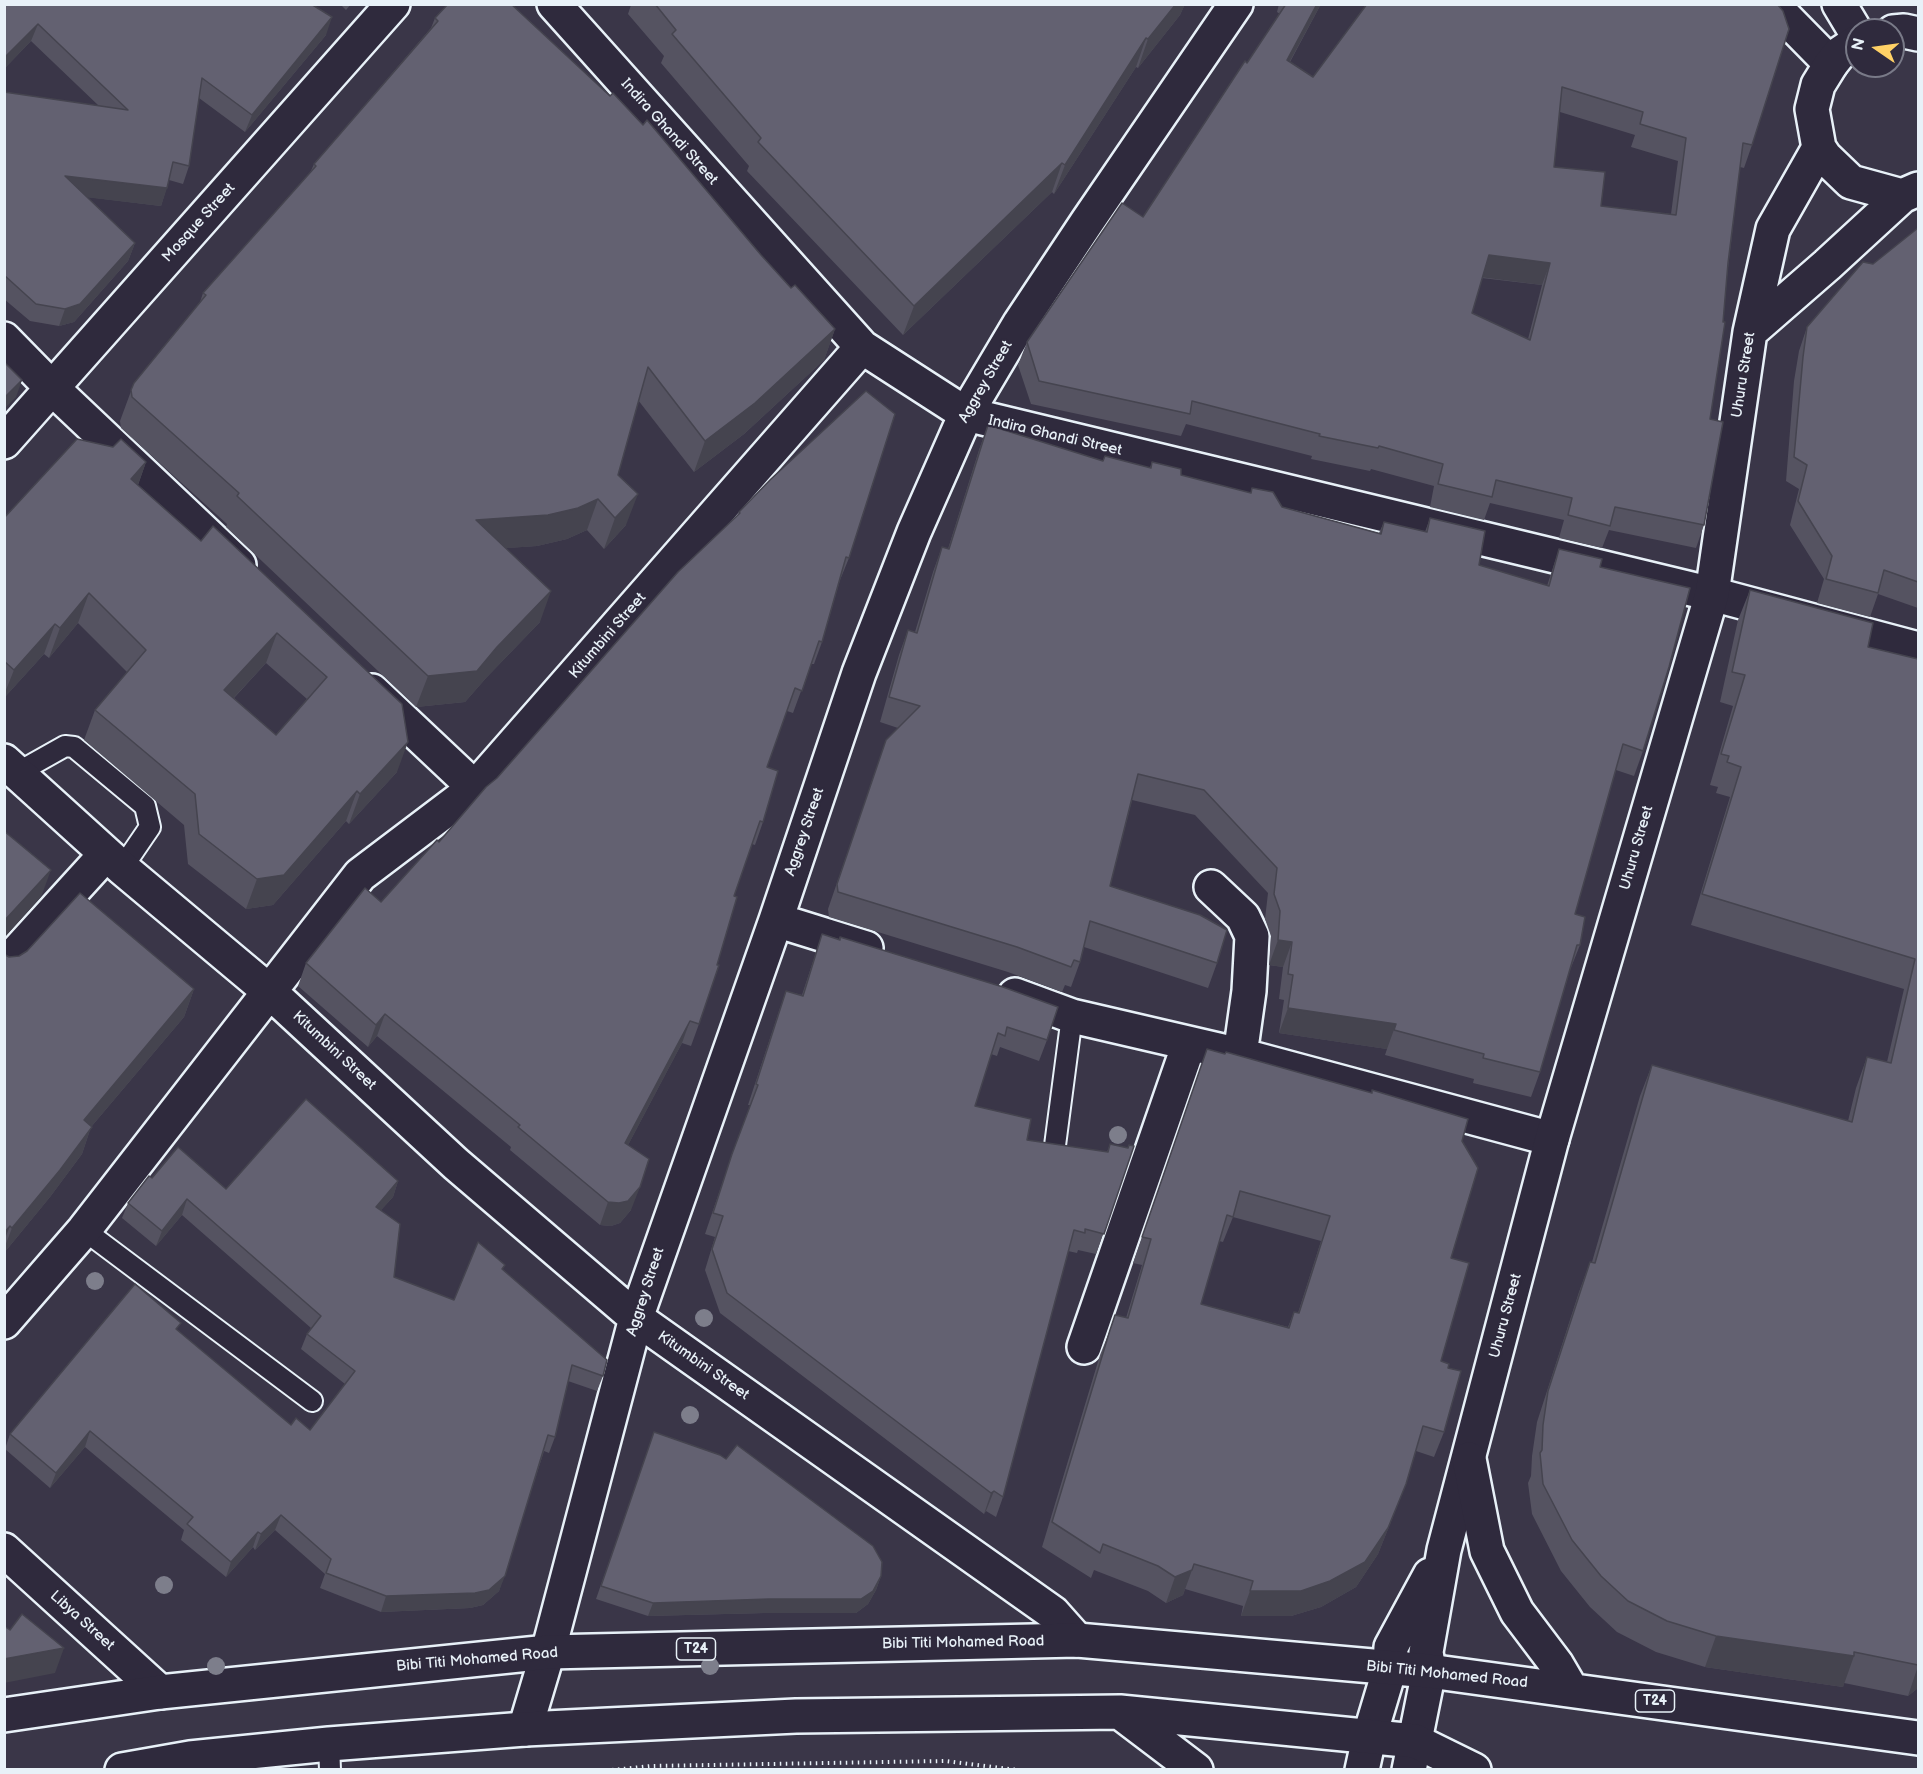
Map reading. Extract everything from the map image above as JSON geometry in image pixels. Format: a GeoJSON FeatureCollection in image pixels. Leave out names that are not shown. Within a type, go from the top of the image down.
{"type":"FeatureCollection","features":[{"type":"Feature","properties":{"kind":"main road","name":"Mosque Street"},"geometry":{"type":"LineString","coordinates":[[4,442],[393,4]]}},
{"type":"Feature","properties":{"kind":"main road","name":"Indira Ghandi Street"},"geometry":{"type":"LineString","coordinates":[[554,4],[862,347],[966,414],[1712,594],[1918,649]]}},
{"type":"Feature","properties":{"kind":"main road"},"geometry":{"type":"LineString","coordinates":[[1772,4],[1831,64]]}},
{"type":"Feature","properties":{"kind":"main road"},"geometry":{"type":"LineString","coordinates":[[1839,4],[1847,18]]}},
{"type":"Feature","properties":{"kind":"main road","name":"Aggrey Street"},"geometry":{"type":"LineString","coordinates":[[525,1729],[548,1652],[636,1318],[776,920],[859,673],[914,532],[966,414],[1032,305],[1224,9]]}},
{"type":"Feature","properties":{"kind":"main road"},"geometry":{"type":"LineString","coordinates":[[1845,50],[1831,64],[1818,85],[1812,109],[1819,148],[1851,182],[1910,193]]}},
{"type":"Feature","properties":{"kind":"main road","name":"Uhuru Street"},"geometry":{"type":"LineString","coordinates":[[1412,1756],[1429,1671],[1426,1652],[1444,1550],[1552,1139],[1712,594],[1750,332],[1773,229],[1819,148]]}},
{"type":"Feature","properties":{"kind":"main road"},"geometry":{"type":"LineString","coordinates":[[1750,332],[1910,193]]}},
{"type":"Feature","properties":{"kind":"main road"},"geometry":{"type":"LineString","coordinates":[[4,339],[52,388],[260,585]]}},
{"type":"Feature","properties":{"kind":"main road","name":"Kitumbini Street"},"geometry":{"type":"LineString","coordinates":[[4,1322],[84,1230],[360,875],[475,788],[862,347]]}},
{"type":"Feature","properties":{"kind":"main road"},"geometry":{"type":"LineString","coordinates":[[347,667],[475,788]]}},
{"type":"Feature","properties":{"kind":"main road","name":"Kitumbini Street"},"geometry":{"type":"LineString","coordinates":[[11,767],[114,861],[270,992],[456,1164],[636,1318],[1053,1613],[1077,1640]]}},
{"type":"Feature","properties":{"kind":"main road"},"geometry":{"type":"LineString","coordinates":[[4,966],[114,861]]}},
{"type":"Feature","properties":{"kind":"main road"},"geometry":{"type":"LineString","coordinates":[[1211,887],[1243,917],[1252,936],[1249,991],[1240,1054]]}},
{"type":"Feature","properties":{"kind":"main road"},"geometry":{"type":"LineString","coordinates":[[776,920],[889,955]]}},
{"type":"Feature","properties":{"kind":"main road"},"geometry":{"type":"LineString","coordinates":[[991,987],[1072,1016],[1240,1054],[1552,1139]]}},
{"type":"Feature","properties":{"kind":"main road"},"geometry":{"type":"LineString","coordinates":[[1084,1347],[1189,1044]]}},
{"type":"Feature","properties":{"kind":"main road"},"geometry":{"type":"LineString","coordinates":[[1469,1459],[1487,1551],[1516,1612],[1557,1665],[1571,1689]]}},
{"type":"Feature","properties":{"kind":"main road","name":"Libya Street"},"geometry":{"type":"LineString","coordinates":[[4,1550],[160,1692]]}},
{"type":"Feature","properties":{"kind":"main road","name":"Uhuru Street"},"geometry":{"type":"LineString","coordinates":[[1362,1770],[1390,1668],[1391,1647],[1444,1550]]}},
{"type":"Feature","properties":{"kind":"main road","name":"Bibi Titi Mohamed Road"},"geometry":{"type":"LineString","coordinates":[[4,1715],[160,1692],[548,1652],[1077,1640],[1429,1671],[1918,1738]]}},
{"type":"Feature","properties":{"kind":"main road"},"geometry":{"type":"LineString","coordinates":[[1120,1712],[1196,1770]]}},
{"type":"Feature","properties":{"kind":"main road"},"geometry":{"type":"LineString","coordinates":[[122,1770],[190,1758],[330,1757],[525,1729],[796,1716],[1120,1712],[1369,1738],[1412,1756],[1474,1770]]}},
{"type":"Feature","properties":{"kind":"lane"},"geometry":{"type":"LineString","coordinates":[[11,767],[65,746],[74,747],[145,806],[150,827],[114,861]]}},
{"type":"Feature","properties":{"kind":"lane"},"geometry":{"type":"LineString","coordinates":[[1054,1153],[1072,1016]]}},
{"type":"Feature","properties":{"kind":"lane"},"geometry":{"type":"LineString","coordinates":[[84,1230],[312,1401]]}},
{"type":"Feature","properties":{"kind":"path"},"geometry":{"type":"LineString","coordinates":[[612,1770],[651,1766],[945,1761],[1018,1770]]}},
{"type":"Feature","properties":{"kind":"building"},"geometry":{"type":"Polygon","coordinates":[[[4,4],[311,4],[332,17],[252,115],[202,78],[189,166],[173,162],[167,188],[65,176],[135,243],[80,304],[65,309],[36,304],[4,275],[4,92],[128,110],[38,24],[4,58],[4,4]]]}},
{"type":"Feature","properties":{"kind":"building"},"geometry":{"type":"Polygon","coordinates":[[[448,4],[511,4],[610,96],[613,93],[643,125],[647,120],[761,255],[791,288],[795,285],[835,329],[755,403],[705,441],[648,367],[618,475],[638,494],[615,518],[598,499],[578,508],[548,515],[476,520],[551,591],[477,671],[428,676],[237,496],[239,493],[132,397],[131,390],[134,383],[206,295],[203,293],[316,166],[314,164],[438,21],[435,18],[448,4]]]}},
{"type":"Feature","properties":{"kind":"building"},"geometry":{"type":"Polygon","coordinates":[[[655,4],[1176,4],[1148,39],[1146,38],[1065,165],[1062,163],[914,306],[758,142],[761,138],[672,34],[676,30],[655,4]]]}},
{"type":"Feature","properties":{"kind":"building"},"geometry":{"type":"Polygon","coordinates":[[[1286,4],[1317,4],[1287,60],[1313,77],[1367,4],[1777,4],[1783,11],[1789,29],[1752,145],[1743,143],[1728,263],[1723,322],[1725,322],[1710,419],[1723,422],[1704,525],[1615,507],[1610,526],[1568,515],[1572,498],[1496,480],[1492,497],[1438,484],[1443,464],[1379,446],[1378,448],[1319,436],[1320,434],[1192,401],[1190,414],[1039,381],[1027,342],[1122,203],[1143,217],[1245,61],[1247,63],[1286,4]],[[1562,87],[1554,167],[1605,172],[1601,206],[1676,215],[1686,138],[1640,124],[1643,112],[1562,87]],[[1489,255],[1472,313],[1530,340],[1550,263],[1489,255]]]}},
{"type":"Feature","properties":{"kind":"building"},"geometry":{"type":"Polygon","coordinates":[[[1918,228],[1918,582],[1884,570],[1878,593],[1826,579],[1832,556],[1798,501],[1807,465],[1794,457],[1803,357],[1807,327],[1863,262],[1873,264],[1918,228]]]}},
{"type":"Feature","properties":{"kind":"building"},"geometry":{"type":"Polygon","coordinates":[[[4,362],[22,380],[4,398],[4,362]]]}},
{"type":"Feature","properties":{"kind":"building"},"geometry":{"type":"Polygon","coordinates":[[[866,391],[895,414],[849,558],[846,557],[822,642],[819,641],[802,691],[795,688],[767,767],[778,771],[763,822],[760,821],[734,896],[737,897],[717,965],[719,965],[699,1024],[690,1021],[625,1143],[649,1159],[640,1187],[628,1201],[608,1202],[518,1127],[520,1125],[385,1014],[376,1025],[306,963],[365,888],[381,902],[437,840],[439,842],[486,787],[497,778],[678,572],[740,513],[771,479],[866,391]]]}},
{"type":"Feature","properties":{"kind":"building"},"geometry":{"type":"Polygon","coordinates":[[[988,425],[1103,461],[1105,456],[1151,468],[1152,462],[1181,469],[1181,475],[1251,493],[1252,488],[1273,492],[1282,507],[1381,534],[1384,522],[1427,532],[1430,518],[1485,531],[1479,565],[1549,586],[1559,549],[1602,559],[1600,567],[1690,588],[1643,751],[1623,744],[1575,914],[1585,917],[1580,945],[1577,945],[1540,1072],[1483,1058],[1484,1054],[1394,1030],[1396,1024],[1288,1008],[1293,975],[1288,974],[1292,942],[1278,940],[1280,911],[1274,894],[1277,868],[1204,790],[1138,774],[1110,886],[1200,915],[1227,930],[1217,963],[1090,921],[1080,962],[1074,960],[1071,967],[1017,947],[838,892],[837,884],[886,740],[920,706],[889,697],[908,630],[917,633],[942,547],[949,549],[988,425]]]}},
{"type":"Feature","properties":{"kind":"building"},"geometry":{"type":"Polygon","coordinates":[[[77,439],[113,447],[121,439],[146,462],[131,479],[201,541],[213,526],[402,704],[408,742],[360,794],[357,791],[284,875],[257,879],[199,834],[195,794],[95,710],[146,650],[89,593],[60,628],[55,624],[14,670],[4,661],[4,518],[77,439]],[[277,633],[224,690],[276,735],[327,677],[277,633]]]}},
{"type":"Feature","properties":{"kind":"building"},"geometry":{"type":"Polygon","coordinates":[[[1750,590],[1873,623],[1868,647],[1918,659],[1918,1665],[1854,1652],[1854,1656],[1716,1636],[1667,1621],[1628,1601],[1601,1576],[1572,1540],[1543,1484],[1540,1453],[1548,1391],[1590,1262],[1595,1263],[1652,1065],[1852,1122],[1867,1057],[1891,1063],[1915,959],[1702,894],[1741,767],[1727,762],[1729,756],[1721,754],[1745,675],[1732,672],[1750,590]]]}},
{"type":"Feature","properties":{"kind":"building"},"geometry":{"type":"Polygon","coordinates":[[[4,831],[51,870],[4,921],[4,831]]]}},
{"type":"Feature","properties":{"kind":"building"},"geometry":{"type":"Polygon","coordinates":[[[80,893],[194,989],[84,1120],[92,1127],[12,1228],[10,1226],[4,1233],[4,954],[9,957],[19,956],[27,951],[80,893]]]}},
{"type":"Feature","properties":{"kind":"building"},"geometry":{"type":"Polygon","coordinates":[[[822,934],[840,940],[840,937],[1003,987],[1058,1007],[1047,1040],[1007,1027],[1005,1036],[998,1033],[975,1106],[1031,1119],[1027,1140],[1108,1152],[1110,1144],[1128,1148],[1129,1145],[1134,1146],[1104,1234],[1085,1229],[1085,1233],[1074,1230],[1003,1497],[994,1491],[991,1493],[727,1293],[712,1249],[723,1216],[713,1213],[758,1085],[756,1084],[786,991],[803,996],[822,934]]]}},
{"type":"Feature","properties":{"kind":"building"},"geometry":{"type":"Polygon","coordinates":[[[1207,1049],[1225,1054],[1226,1052],[1372,1093],[1372,1090],[1468,1119],[1462,1141],[1478,1168],[1451,1258],[1469,1263],[1441,1361],[1449,1364],[1448,1368],[1461,1371],[1444,1432],[1423,1426],[1406,1484],[1388,1528],[1365,1562],[1330,1581],[1301,1591],[1250,1591],[1253,1581],[1194,1564],[1192,1570],[1175,1577],[1158,1566],[1103,1544],[1100,1553],[1052,1522],[1115,1315],[1128,1318],[1151,1239],[1142,1237],[1207,1049]],[[1240,1191],[1233,1217],[1227,1215],[1201,1304],[1289,1328],[1294,1312],[1299,1313],[1330,1216],[1240,1191]]]}},
{"type":"Feature","properties":{"kind":"building"},"geometry":{"type":"Polygon","coordinates":[[[306,1099],[398,1181],[376,1207],[400,1224],[394,1277],[454,1300],[478,1242],[505,1265],[502,1269],[607,1360],[603,1376],[572,1365],[555,1437],[548,1435],[505,1576],[489,1590],[475,1593],[386,1596],[326,1573],[331,1559],[281,1515],[261,1534],[258,1532],[231,1562],[187,1524],[193,1517],[90,1431],[56,1473],[10,1434],[135,1284],[181,1323],[176,1329],[291,1425],[296,1418],[310,1430],[355,1371],[307,1334],[321,1316],[187,1199],[162,1231],[128,1203],[149,1176],[152,1178],[178,1147],[226,1189],[306,1099]]]}},
{"type":"Feature","properties":{"kind":"building"},"geometry":{"type":"Polygon","coordinates":[[[654,1432],[726,1459],[737,1445],[873,1546],[882,1562],[881,1576],[873,1591],[861,1599],[653,1603],[601,1586],[654,1432]]]}},
{"type":"Feature","properties":{"kind":"building"},"geometry":{"type":"Polygon","coordinates":[[[22,1614],[64,1648],[4,1659],[4,1626],[10,1630],[22,1614]]]}}]}
